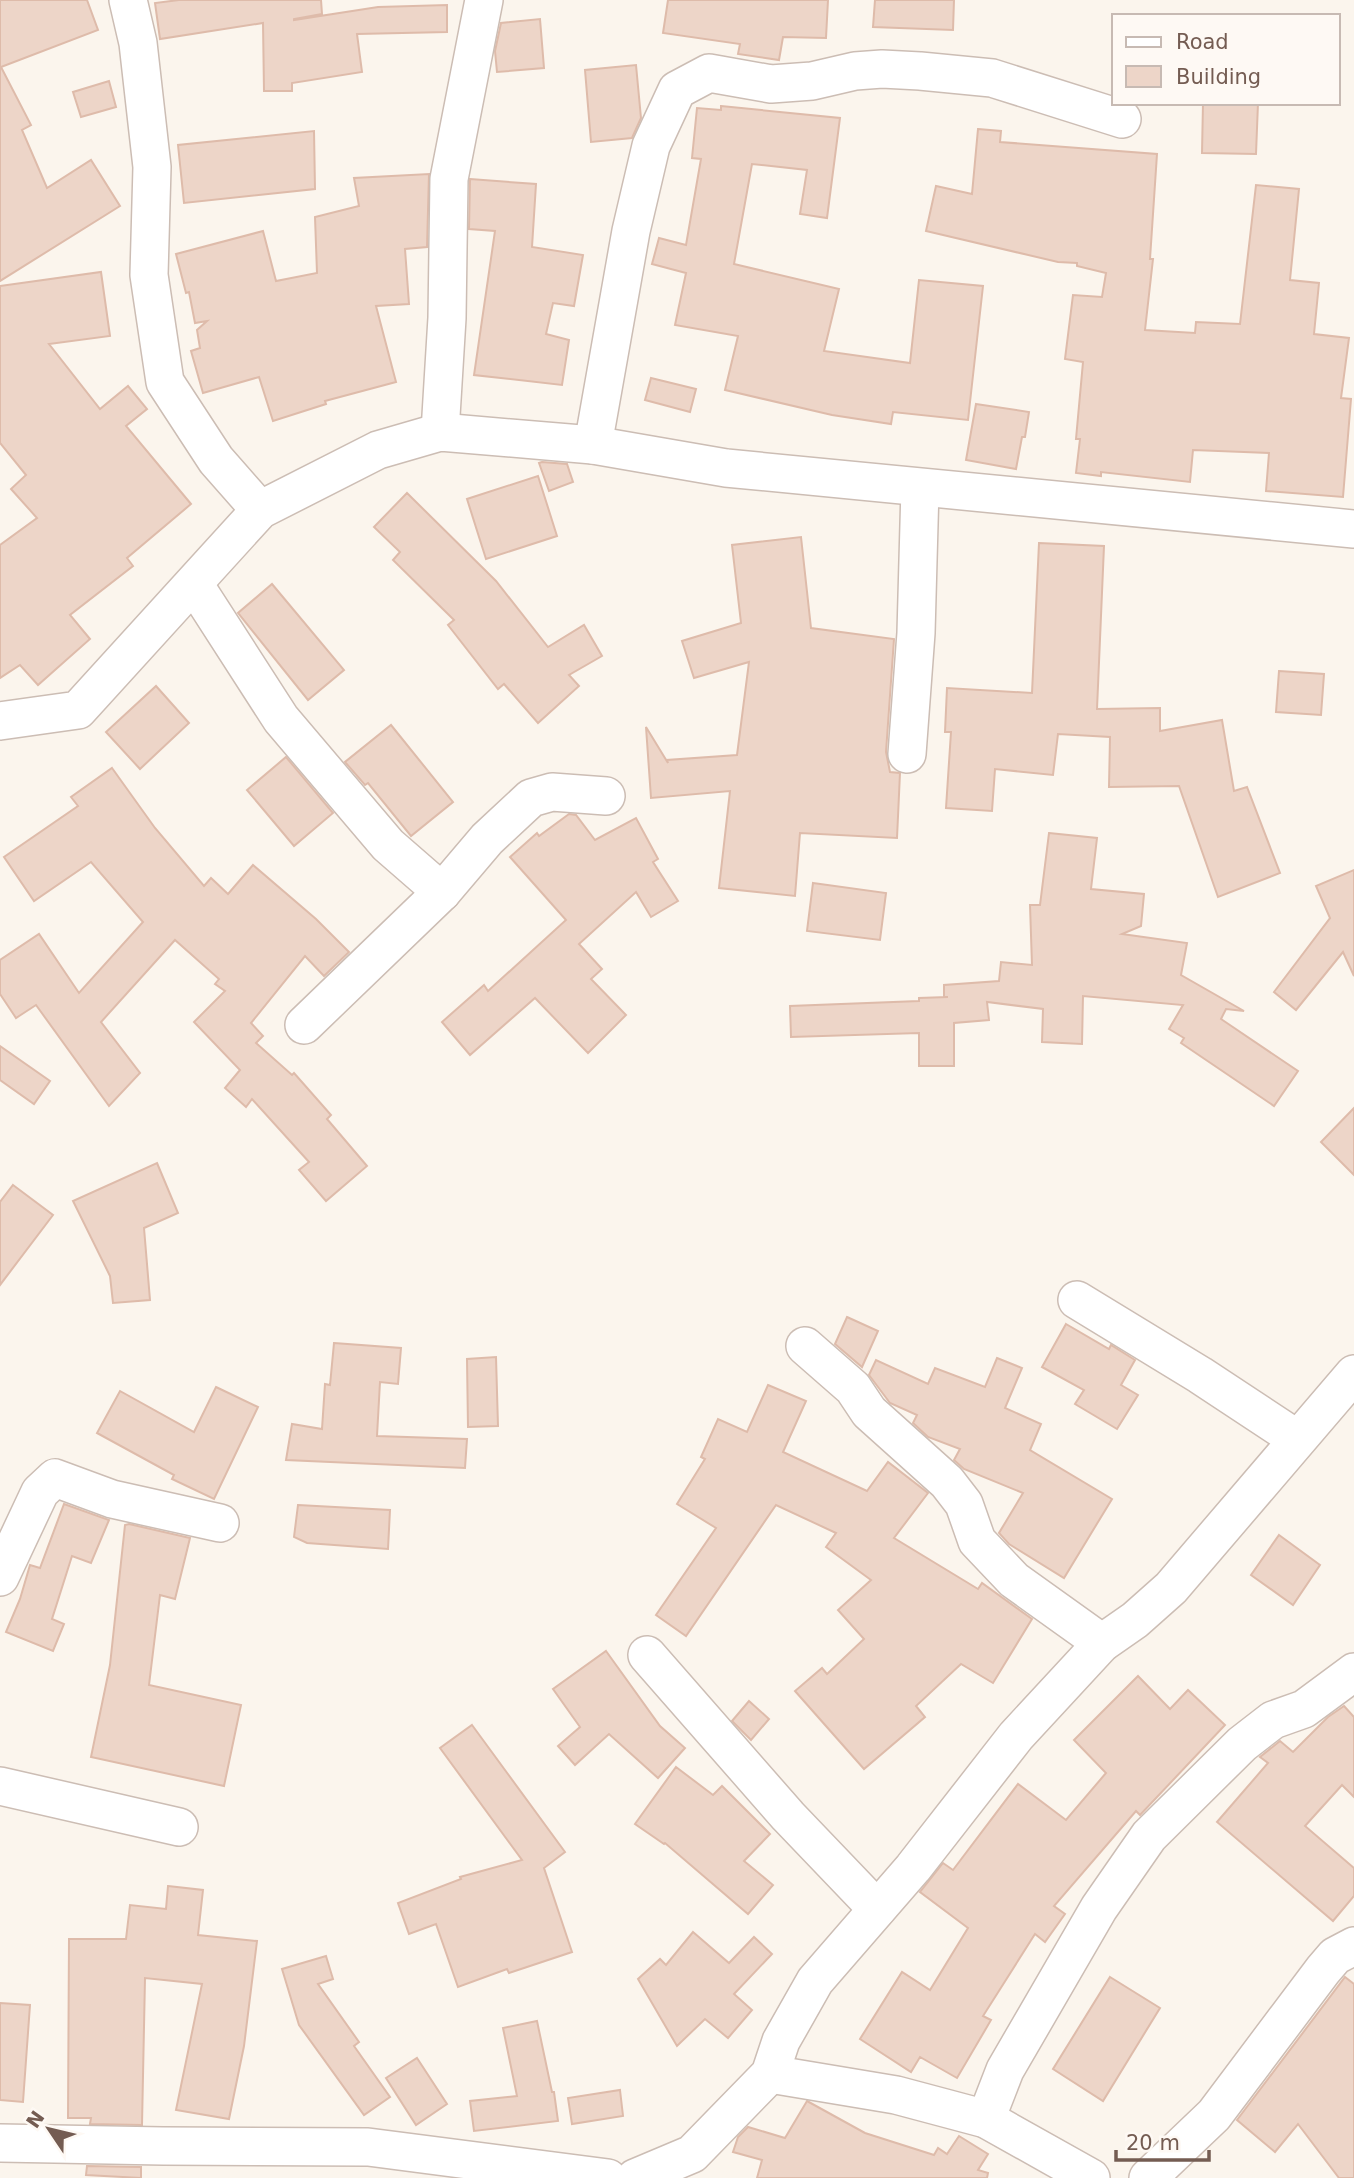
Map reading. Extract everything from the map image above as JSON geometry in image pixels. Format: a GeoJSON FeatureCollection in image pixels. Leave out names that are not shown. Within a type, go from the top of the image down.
{"type":"FeatureCollection","features":[{"type":"Feature","properties":{"kind":"street"},"geometry":{"type":"LineString","coordinates":[[128,0],[138,43],[152,167],[149,275],[165,382],[216,460],[260,510]]}},
{"type":"Feature","properties":{"kind":"street"},"geometry":{"type":"LineString","coordinates":[[440,432],[447,318],[449,179],[484,0]]}},
{"type":"Feature","properties":{"kind":"street"},"geometry":{"type":"LineString","coordinates":[[593,446],[634,219],[651,146],[677,90],[709,73],[771,84],[812,81],[855,71],[920,71],[992,78],[1122,119]]}},
{"type":"Feature","properties":{"kind":"street"},"geometry":{"type":"LineString","coordinates":[[0,721],[78,710],[260,510],[378,450],[440,432],[593,446],[726,468],[1354,530]]}},
{"type":"Feature","properties":{"kind":"street"},"geometry":{"type":"LineString","coordinates":[[906,754],[916,633],[920,488]]}},
{"type":"Feature","properties":{"kind":"street"},"geometry":{"type":"LineString","coordinates":[[194,584],[281,719],[388,845],[442,892]]}},
{"type":"Feature","properties":{"kind":"street"},"geometry":{"type":"LineString","coordinates":[[304,1025],[442,892],[487,839],[531,798],[552,792],[606,796]]}},
{"type":"Feature","properties":{"kind":"street"},"geometry":{"type":"LineString","coordinates":[[1077,1300],[1297,1438]]}},
{"type":"Feature","properties":{"kind":"street"},"geometry":{"type":"LineString","coordinates":[[806,1346],[853,1388],[869,1412],[947,1482],[964,1504],[977,1541],[1014,1580],[1102,1643]]}},
{"type":"Feature","properties":{"kind":"street"},"geometry":{"type":"LineString","coordinates":[[635,2178],[692,2154],[770,2074],[781,2040],[815,1981],[913,1868],[1016,1736],[1102,1643],[1135,1620],[1171,1588],[1354,1374]]}},
{"type":"Feature","properties":{"kind":"street"},"geometry":{"type":"LineString","coordinates":[[0,1577],[40,1492],[55,1478],[112,1499],[220,1523]]}},
{"type":"Feature","properties":{"kind":"street"},"geometry":{"type":"LineString","coordinates":[[647,1655],[788,1816],[877,1909]]}},
{"type":"Feature","properties":{"kind":"street"},"geometry":{"type":"LineString","coordinates":[[986,2119],[1005,2070],[1099,1908],[1149,1836],[1242,1744],[1273,1720],[1304,1709],[1354,1672]]}},
{"type":"Feature","properties":{"kind":"street"},"geometry":{"type":"LineString","coordinates":[[0,1786],[179,1827]]}},
{"type":"Feature","properties":{"kind":"street"},"geometry":{"type":"LineString","coordinates":[[1148,2178],[1214,2115],[1335,1956],[1354,1946]]}},
{"type":"Feature","properties":{"kind":"street"},"geometry":{"type":"LineString","coordinates":[[770,2074],[896,2095],[986,2119],[1091,2178]]}},
{"type":"Feature","properties":{"kind":"street"},"geometry":{"type":"LineString","coordinates":[[0,2143],[368,2147],[608,2178]]}},
{"type":"Feature","properties":{"kind":"building"},"geometry":{"type":"Polygon","coordinates":[[[0,0],[87,0],[98,30],[1,67],[31,125],[22,130],[47,188],[91,160],[120,206],[0,281],[0,0]]]}},
{"type":"Feature","properties":{"kind":"building"},"geometry":{"type":"Polygon","coordinates":[[[179,0],[321,0],[322,14],[294,20],[378,7],[447,5],[447,32],[357,34],[362,72],[292,83],[292,91],[264,91],[263,23],[160,39],[155,3],[179,0]]]}},
{"type":"Feature","properties":{"kind":"building"},"geometry":{"type":"Polygon","coordinates":[[[668,0],[828,0],[826,38],[783,37],[779,60],[738,54],[740,44],[663,33],[668,0]]]}},
{"type":"Feature","properties":{"kind":"building"},"geometry":{"type":"Polygon","coordinates":[[[875,0],[954,0],[953,30],[873,27],[875,0]]]}},
{"type":"Feature","properties":{"kind":"building"},"geometry":{"type":"Polygon","coordinates":[[[540,19],[544,68],[497,72],[495,51],[501,23],[540,19]]]}},
{"type":"Feature","properties":{"kind":"building"},"geometry":{"type":"Polygon","coordinates":[[[636,65],[641,118],[632,138],[591,142],[585,70],[636,65]]]}},
{"type":"Feature","properties":{"kind":"building"},"geometry":{"type":"Polygon","coordinates":[[[109,81],[116,107],[81,117],[73,92],[109,81]]]}},
{"type":"Feature","properties":{"kind":"building"},"geometry":{"type":"Polygon","coordinates":[[[1203,105],[1258,105],[1256,154],[1202,153],[1203,105]]]}},
{"type":"Feature","properties":{"kind":"building"},"geometry":{"type":"Polygon","coordinates":[[[721,106],[840,118],[827,218],[800,214],[807,170],[752,164],[734,264],[839,289],[824,351],[910,363],[919,280],[983,286],[968,420],[893,412],[891,424],[832,415],[725,390],[738,336],[675,325],[686,273],[652,264],[659,238],[686,245],[701,159],[692,158],[697,108],[721,110],[721,106]]]}},
{"type":"Feature","properties":{"kind":"building"},"geometry":{"type":"Polygon","coordinates":[[[978,129],[1001,131],[1000,142],[1157,154],[1150,259],[1153,259],[1145,330],[1195,333],[1196,322],[1240,324],[1256,185],[1299,189],[1290,280],[1319,283],[1314,334],[1349,338],[1341,398],[1351,399],[1343,497],[1266,491],[1269,453],[1193,450],[1190,482],[1101,472],[1101,476],[1076,473],[1080,439],[1076,439],[1083,362],[1065,359],[1073,295],[1102,297],[1106,273],[1077,266],[1077,263],[1058,262],[926,231],[936,186],[972,194],[978,129]]]}},
{"type":"Feature","properties":{"kind":"building"},"geometry":{"type":"Polygon","coordinates":[[[314,131],[315,189],[184,203],[178,145],[314,131]]]}},
{"type":"Feature","properties":{"kind":"building"},"geometry":{"type":"Polygon","coordinates":[[[429,174],[427,247],[405,249],[409,304],[376,306],[396,382],[325,401],[326,404],[273,421],[259,377],[203,393],[191,351],[200,348],[197,330],[207,321],[195,323],[189,292],[186,293],[176,254],[263,231],[276,281],[317,273],[315,217],[359,206],[354,178],[429,174]]]}},
{"type":"Feature","properties":{"kind":"building"},"geometry":{"type":"Polygon","coordinates":[[[470,179],[536,184],[532,247],[583,255],[574,306],[553,303],[546,334],[569,340],[562,385],[474,375],[495,231],[469,229],[470,179]]]}},
{"type":"Feature","properties":{"kind":"building"},"geometry":{"type":"Polygon","coordinates":[[[101,272],[110,336],[49,344],[100,409],[128,386],[147,409],[126,426],[191,504],[127,558],[133,566],[70,615],[90,639],[38,685],[20,665],[0,678],[0,545],[37,518],[11,489],[26,475],[0,443],[0,286],[101,272]]]}},
{"type":"Feature","properties":{"kind":"building"},"geometry":{"type":"Polygon","coordinates":[[[651,378],[696,389],[690,412],[645,400],[651,378]]]}},
{"type":"Feature","properties":{"kind":"building"},"geometry":{"type":"Polygon","coordinates":[[[976,404],[1029,412],[1016,469],[966,460],[976,404]]]}},
{"type":"Feature","properties":{"kind":"building"},"geometry":{"type":"Polygon","coordinates":[[[539,463],[567,464],[573,482],[549,491],[539,463]]]}},
{"type":"Feature","properties":{"kind":"building"},"geometry":{"type":"Polygon","coordinates":[[[538,476],[557,536],[486,559],[467,499],[538,476]]]}},
{"type":"Feature","properties":{"kind":"building"},"geometry":{"type":"Polygon","coordinates":[[[407,493],[496,581],[548,647],[584,625],[602,656],[569,675],[579,686],[538,723],[504,684],[498,689],[448,625],[454,620],[393,560],[400,552],[374,527],[407,493]]]}},
{"type":"Feature","properties":{"kind":"building"},"geometry":{"type":"Polygon","coordinates":[[[801,537],[811,628],[894,639],[886,752],[890,772],[900,773],[897,838],[800,833],[795,896],[719,888],[730,791],[651,798],[646,727],[668,763],[667,760],[737,755],[749,662],[694,678],[682,641],[741,623],[732,545],[801,537]]]}},
{"type":"Feature","properties":{"kind":"building"},"geometry":{"type":"Polygon","coordinates":[[[1039,543],[1104,546],[1097,709],[1160,708],[1160,731],[1222,720],[1234,791],[1247,787],[1280,873],[1218,897],[1179,786],[1109,787],[1110,737],[1058,734],[1053,775],[995,769],[992,811],[946,808],[951,732],[945,732],[947,688],[1032,693],[1039,543]]]}},
{"type":"Feature","properties":{"kind":"building"},"geometry":{"type":"Polygon","coordinates":[[[272,584],[344,670],[308,700],[238,613],[272,584]]]}},
{"type":"Feature","properties":{"kind":"building"},"geometry":{"type":"Polygon","coordinates":[[[1279,671],[1324,674],[1321,715],[1276,712],[1279,671]]]}},
{"type":"Feature","properties":{"kind":"building"},"geometry":{"type":"Polygon","coordinates":[[[156,686],[189,723],[140,769],[106,732],[156,686]]]}},
{"type":"Feature","properties":{"kind":"building"},"geometry":{"type":"Polygon","coordinates":[[[391,725],[453,802],[411,836],[368,783],[365,785],[345,762],[391,725]]]}},
{"type":"Feature","properties":{"kind":"building"},"geometry":{"type":"Polygon","coordinates":[[[286,757],[333,813],[294,846],[247,790],[286,757]]]}},
{"type":"Feature","properties":{"kind":"building"},"geometry":{"type":"Polygon","coordinates":[[[112,768],[155,828],[204,886],[211,878],[228,894],[253,865],[316,919],[349,952],[324,976],[305,956],[251,1023],[263,1036],[256,1043],[292,1075],[294,1073],[331,1115],[327,1119],[367,1166],[326,1201],[299,1170],[309,1162],[252,1099],[246,1107],[225,1088],[240,1070],[194,1022],[225,991],[215,984],[219,979],[175,940],[101,1022],[140,1073],[109,1106],[36,1005],[16,1018],[0,994],[0,960],[39,934],[79,993],[143,922],[91,862],[34,901],[4,857],[78,806],[71,797],[112,768]]]}},
{"type":"Feature","properties":{"kind":"building"},"geometry":{"type":"Polygon","coordinates":[[[569,814],[576,815],[595,840],[636,818],[658,859],[653,862],[678,901],[651,917],[636,892],[579,944],[602,969],[591,979],[626,1015],[588,1053],[535,998],[470,1055],[442,1022],[484,985],[488,991],[566,920],[510,857],[537,833],[539,836],[569,814]]]}},
{"type":"Feature","properties":{"kind":"building"},"geometry":{"type":"Polygon","coordinates":[[[1049,833],[1097,838],[1091,889],[1144,894],[1141,926],[1122,934],[1187,943],[1181,975],[1244,1011],[1226,1009],[1221,1019],[1298,1071],[1274,1106],[1181,1043],[1184,1038],[1169,1029],[1183,1005],[1083,996],[1082,1044],[1042,1042],[1043,1009],[987,1002],[989,1020],[954,1023],[954,1066],[919,1066],[919,1033],[791,1037],[790,1006],[919,1001],[919,998],[948,997],[944,997],[944,985],[999,981],[1001,962],[1032,965],[1030,905],[1040,905],[1049,833]]]}},
{"type":"Feature","properties":{"kind":"building"},"geometry":{"type":"Polygon","coordinates":[[[1354,870],[1354,976],[1343,952],[1296,1010],[1274,992],[1330,918],[1316,886],[1354,870]]]}},
{"type":"Feature","properties":{"kind":"building"},"geometry":{"type":"Polygon","coordinates":[[[813,883],[886,893],[880,940],[807,931],[813,883]]]}},
{"type":"Feature","properties":{"kind":"building"},"geometry":{"type":"Polygon","coordinates":[[[0,1046],[50,1081],[34,1104],[0,1080],[0,1046]]]}},
{"type":"Feature","properties":{"kind":"building"},"geometry":{"type":"Polygon","coordinates":[[[1354,1108],[1354,1175],[1321,1142],[1354,1108]]]}},
{"type":"Feature","properties":{"kind":"building"},"geometry":{"type":"Polygon","coordinates":[[[157,1163],[178,1213],[144,1228],[150,1300],[113,1303],[110,1276],[73,1201],[157,1163]]]}},
{"type":"Feature","properties":{"kind":"building"},"geometry":{"type":"Polygon","coordinates":[[[13,1185],[53,1215],[0,1285],[0,1202],[13,1185]]]}},
{"type":"Feature","properties":{"kind":"building"},"geometry":{"type":"Polygon","coordinates":[[[847,1317],[878,1331],[862,1367],[835,1344],[847,1317]]]}},
{"type":"Feature","properties":{"kind":"building"},"geometry":{"type":"Polygon","coordinates":[[[1066,1324],[1109,1349],[1111,1345],[1135,1360],[1121,1385],[1138,1395],[1117,1429],[1075,1404],[1084,1390],[1042,1367],[1066,1324]]]}},
{"type":"Feature","properties":{"kind":"building"},"geometry":{"type":"Polygon","coordinates":[[[334,1343],[401,1348],[398,1384],[380,1382],[377,1436],[467,1439],[465,1468],[286,1460],[292,1424],[322,1429],[325,1384],[330,1385],[334,1343]]]}},
{"type":"Feature","properties":{"kind":"building"},"geometry":{"type":"Polygon","coordinates":[[[496,1357],[498,1426],[468,1427],[467,1359],[496,1357]]]}},
{"type":"Feature","properties":{"kind":"building"},"geometry":{"type":"Polygon","coordinates":[[[997,1358],[1022,1368],[1005,1408],[1041,1424],[1030,1450],[1112,1499],[1064,1578],[1009,1544],[999,1533],[1023,1493],[964,1469],[954,1460],[960,1449],[928,1437],[913,1423],[917,1415],[890,1403],[869,1375],[876,1360],[928,1384],[935,1368],[985,1387],[997,1358]]]}},
{"type":"Feature","properties":{"kind":"building"},"geometry":{"type":"Polygon","coordinates":[[[768,1385],[806,1401],[783,1452],[867,1491],[888,1462],[928,1493],[894,1538],[978,1589],[982,1583],[1032,1619],[993,1683],[961,1664],[916,1706],[925,1717],[864,1769],[795,1691],[822,1668],[827,1674],[864,1639],[838,1610],[871,1580],[826,1547],[836,1533],[776,1505],[686,1636],[656,1615],[716,1528],[677,1504],[705,1459],[701,1457],[718,1419],[747,1432],[768,1385]]]}},
{"type":"Feature","properties":{"kind":"building"},"geometry":{"type":"Polygon","coordinates":[[[216,1387],[258,1407],[214,1499],[172,1479],[174,1475],[97,1433],[120,1391],[194,1432],[216,1387]]]}},
{"type":"Feature","properties":{"kind":"building"},"geometry":{"type":"Polygon","coordinates":[[[64,1504],[109,1520],[91,1563],[72,1556],[52,1619],[64,1624],[53,1651],[6,1632],[30,1565],[40,1568],[64,1504]]]}},
{"type":"Feature","properties":{"kind":"building"},"geometry":{"type":"Polygon","coordinates":[[[298,1505],[390,1510],[388,1549],[307,1543],[294,1537],[298,1505]]]}},
{"type":"Feature","properties":{"kind":"building"},"geometry":{"type":"Polygon","coordinates":[[[125,1525],[190,1538],[175,1599],[160,1595],[149,1685],[241,1705],[224,1786],[91,1757],[110,1665],[125,1525]]]}},
{"type":"Feature","properties":{"kind":"building"},"geometry":{"type":"Polygon","coordinates":[[[1279,1535],[1320,1565],[1293,1605],[1251,1575],[1279,1535]]]}},
{"type":"Feature","properties":{"kind":"building"},"geometry":{"type":"Polygon","coordinates":[[[606,1651],[660,1726],[685,1748],[658,1778],[609,1734],[575,1765],[558,1746],[580,1727],[553,1689],[606,1651]]]}},
{"type":"Feature","properties":{"kind":"building"},"geometry":{"type":"Polygon","coordinates":[[[1138,1676],[1170,1709],[1188,1690],[1225,1725],[1140,1815],[1136,1811],[1054,1906],[1065,1914],[1045,1942],[1035,1934],[983,2016],[991,2020],[957,2078],[920,2057],[911,2072],[860,2039],[902,1972],[930,1990],[968,1928],[920,1892],[943,1863],[953,1870],[1018,1784],[1066,1820],[1106,1773],[1074,1740],[1138,1676]]]}},
{"type":"Feature","properties":{"kind":"building"},"geometry":{"type":"Polygon","coordinates":[[[749,1701],[769,1719],[751,1740],[732,1721],[749,1701]]]}},
{"type":"Feature","properties":{"kind":"building"},"geometry":{"type":"Polygon","coordinates":[[[1344,1706],[1354,1717],[1354,1797],[1342,1785],[1305,1826],[1354,1868],[1354,1896],[1333,1921],[1217,1822],[1268,1763],[1260,1757],[1280,1741],[1293,1752],[1328,1717],[1344,1706]]]}},
{"type":"Feature","properties":{"kind":"building"},"geometry":{"type":"Polygon","coordinates":[[[472,1725],[565,1852],[544,1868],[572,1952],[509,1973],[507,1969],[458,1987],[436,1924],[409,1934],[398,1903],[461,1879],[460,1877],[522,1860],[440,1748],[472,1725]]]}},
{"type":"Feature","properties":{"kind":"building"},"geometry":{"type":"Polygon","coordinates":[[[676,1767],[713,1795],[722,1786],[770,1834],[744,1861],[773,1885],[748,1914],[665,1843],[635,1824],[676,1767]]]}},
{"type":"Feature","properties":{"kind":"building"},"geometry":{"type":"Polygon","coordinates":[[[168,1886],[203,1890],[198,1935],[257,1941],[244,2046],[229,2119],[176,2110],[202,1984],[145,1978],[142,2125],[90,2124],[91,2118],[68,2118],[69,1939],[126,1939],[130,1905],[166,1909],[168,1886]]]}},
{"type":"Feature","properties":{"kind":"building"},"geometry":{"type":"Polygon","coordinates":[[[693,1932],[729,1963],[754,1937],[772,1954],[734,1994],[752,2010],[728,2038],[705,2019],[677,2046],[638,1979],[660,1959],[666,1965],[693,1932]]]}},
{"type":"Feature","properties":{"kind":"building"},"geometry":{"type":"Polygon","coordinates":[[[326,1956],[333,1979],[318,1984],[359,2042],[354,2046],[390,2097],[364,2115],[299,2025],[282,1969],[326,1956]]]}},
{"type":"Feature","properties":{"kind":"building"},"geometry":{"type":"Polygon","coordinates":[[[1110,1977],[1160,2008],[1103,2101],[1053,2069],[1110,1977]]]}},
{"type":"Feature","properties":{"kind":"building"},"geometry":{"type":"Polygon","coordinates":[[[1345,1977],[1354,1984],[1354,2178],[1339,2178],[1298,2124],[1275,2152],[1237,2120],[1345,1977]]]}},
{"type":"Feature","properties":{"kind":"building"},"geometry":{"type":"Polygon","coordinates":[[[0,2003],[30,2005],[23,2102],[0,2100],[0,2003]]]}},
{"type":"Feature","properties":{"kind":"building"},"geometry":{"type":"Polygon","coordinates":[[[537,2021],[558,2121],[474,2131],[470,2101],[517,2096],[503,2028],[537,2021]]]}},
{"type":"Feature","properties":{"kind":"building"},"geometry":{"type":"Polygon","coordinates":[[[417,2058],[447,2104],[416,2125],[386,2078],[417,2058]]]}},
{"type":"Feature","properties":{"kind":"building"},"geometry":{"type":"Polygon","coordinates":[[[620,2090],[623,2116],[572,2124],[568,2098],[620,2090]]]}},
{"type":"Feature","properties":{"kind":"building"},"geometry":{"type":"Polygon","coordinates":[[[807,2101],[865,2133],[934,2155],[938,2148],[947,2154],[959,2136],[988,2154],[978,2170],[988,2173],[987,2178],[757,2178],[762,2160],[733,2152],[738,2137],[748,2127],[785,2138],[807,2101]]]}},
{"type":"Feature","properties":{"kind":"building"},"geometry":{"type":"Polygon","coordinates":[[[87,2166],[141,2167],[141,2178],[86,2175],[87,2166]]]}}]}
